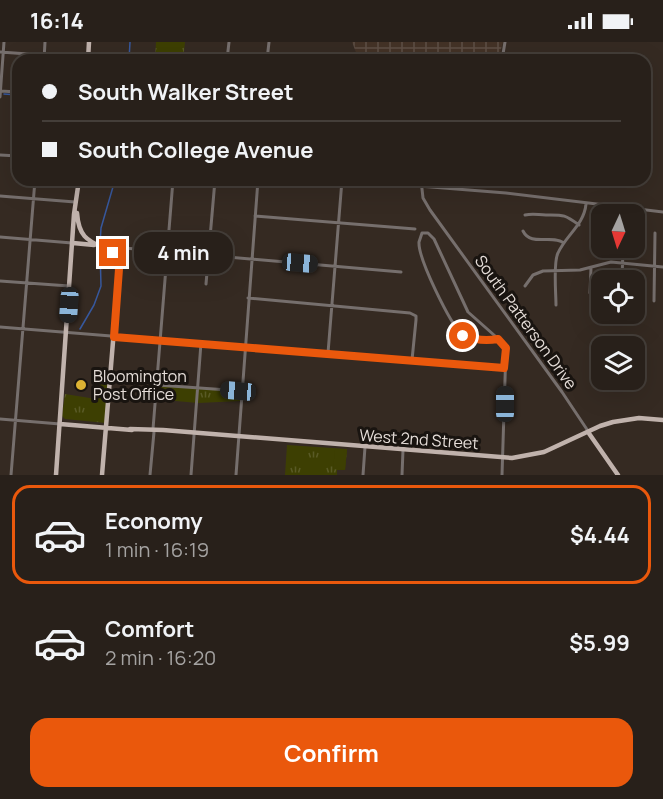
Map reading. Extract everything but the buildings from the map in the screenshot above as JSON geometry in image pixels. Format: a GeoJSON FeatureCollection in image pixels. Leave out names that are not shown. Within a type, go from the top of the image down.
{"type":"FeatureCollection","features":[{"type":"Feature","properties":{"kind":"main road"},"geometry":{"type":"LineString","coordinates":[[78,186],[79,230],[93,244]]}},
{"type":"Feature","properties":{"kind":"main road"},"geometry":{"type":"LineString","coordinates":[[56,475],[74,214],[77,205]]}},
{"type":"Feature","properties":{"kind":"main road"},"geometry":{"type":"LineString","coordinates":[[73,245],[93,244],[113,253],[119,269],[102,475]]}},
{"type":"Feature","properties":{"kind":"main road","name":"West 2nd Street"},"geometry":{"type":"LineString","coordinates":[[60,424],[503,458],[533,455],[600,426],[628,419],[663,420]]}},
{"type":"Feature","properties":{"kind":"main road","name":"South Patterson Drive"},"geometry":{"type":"LineString","coordinates":[[588,432],[618,475]]}},
{"type":"Feature","properties":{"kind":"street"},"geometry":{"type":"LineString","coordinates":[[0,97],[4,42]]}},
{"type":"Feature","properties":{"kind":"street"},"geometry":{"type":"LineString","coordinates":[[11,475],[34,186]]}},
{"type":"Feature","properties":{"kind":"street"},"geometry":{"type":"LineString","coordinates":[[150,475],[172,186]]}},
{"type":"Feature","properties":{"kind":"street"},"geometry":{"type":"LineString","coordinates":[[206,285],[215,186]]}},
{"type":"Feature","properties":{"kind":"street"},"geometry":{"type":"LineString","coordinates":[[236,475],[258,186]]}},
{"type":"Feature","properties":{"kind":"street"},"geometry":{"type":"LineString","coordinates":[[328,353],[342,186]]}},
{"type":"Feature","properties":{"kind":"street"},"geometry":{"type":"LineString","coordinates":[[410,186],[506,193],[663,212]]}},
{"type":"Feature","properties":{"kind":"street","name":"South Patterson Drive"},"geometry":{"type":"LineString","coordinates":[[421,187],[423,198],[430,210],[562,392],[588,432]]}},
{"type":"Feature","properties":{"kind":"street"},"geometry":{"type":"LineString","coordinates":[[0,196],[77,205]]}},
{"type":"Feature","properties":{"kind":"street"},"geometry":{"type":"LineString","coordinates":[[556,305],[556,256],[579,225],[586,204]]}},
{"type":"Feature","properties":{"kind":"street"},"geometry":{"type":"LineString","coordinates":[[525,215],[560,214],[579,225]]}},
{"type":"Feature","properties":{"kind":"street"},"geometry":{"type":"LineString","coordinates":[[255,216],[415,229]]}},
{"type":"Feature","properties":{"kind":"street"},"geometry":{"type":"LineString","coordinates":[[523,231],[526,237],[532,240],[552,239],[564,243]]}},
{"type":"Feature","properties":{"kind":"street"},"geometry":{"type":"LineString","coordinates":[[498,339],[489,341],[463,336],[443,305],[423,262],[419,244],[422,233],[428,233],[434,239],[468,312],[498,339],[506,348],[502,475]]}},
{"type":"Feature","properties":{"kind":"street"},"geometry":{"type":"LineString","coordinates":[[654,301],[655,233]]}},
{"type":"Feature","properties":{"kind":"street"},"geometry":{"type":"LineString","coordinates":[[0,237],[73,245]]}},
{"type":"Feature","properties":{"kind":"street"},"geometry":{"type":"LineString","coordinates":[[119,269],[121,252],[124,248]]}},
{"type":"Feature","properties":{"kind":"street"},"geometry":{"type":"LineString","coordinates":[[113,253],[124,248],[401,272]]}},
{"type":"Feature","properties":{"kind":"street"},"geometry":{"type":"LineString","coordinates":[[623,258],[623,270]]}},
{"type":"Feature","properties":{"kind":"street"},"geometry":{"type":"LineString","coordinates":[[525,286],[536,273],[580,270],[611,262],[663,267]]}},
{"type":"Feature","properties":{"kind":"street"},"geometry":{"type":"LineString","coordinates":[[590,293],[591,268]]}},
{"type":"Feature","properties":{"kind":"street"},"geometry":{"type":"LineString","coordinates":[[0,281],[70,286]]}},
{"type":"Feature","properties":{"kind":"street"},"geometry":{"type":"LineString","coordinates":[[248,298],[410,313],[416,316],[412,360]]}},
{"type":"Feature","properties":{"kind":"street"},"geometry":{"type":"LineString","coordinates":[[0,327],[504,368]]}},
{"type":"Feature","properties":{"kind":"street"},"geometry":{"type":"LineString","coordinates":[[191,475],[201,343]]}},
{"type":"Feature","properties":{"kind":"street"},"geometry":{"type":"LineString","coordinates":[[157,385],[242,391]]}},
{"type":"Feature","properties":{"kind":"street"},"geometry":{"type":"LineString","coordinates":[[0,419],[60,424]]}},
{"type":"Feature","properties":{"kind":"street"},"geometry":{"type":"LineString","coordinates":[[363,475],[365,447]]}},
{"type":"Feature","properties":{"kind":"street"},"geometry":{"type":"LineString","coordinates":[[402,475],[403,450]]}},
{"type":"Feature","properties":{"kind":"shaded area"},"geometry":{"type":"Polygon","coordinates":[[[352,42],[503,42],[500,54],[357,54],[352,42]]]}},
{"type":"Feature","properties":{"kind":"green space"},"geometry":{"type":"Polygon","coordinates":[[[156,42],[185,42],[184,54],[155,54],[156,42]]]}},
{"type":"Feature","properties":{"kind":"green space"},"geometry":{"type":"Polygon","coordinates":[[[104,373],[108,374],[106,423],[65,419],[62,416],[65,394],[96,399],[98,377],[104,373]]]}},
{"type":"Feature","properties":{"kind":"green space"},"geometry":{"type":"Polygon","coordinates":[[[155,385],[241,391],[240,401],[198,403],[154,399],[155,385]]]}},
{"type":"Feature","properties":{"kind":"green space"},"geometry":{"type":"Polygon","coordinates":[[[287,445],[347,449],[345,470],[337,470],[337,475],[285,475],[287,445]]]}},
{"type":"Feature","properties":{"kind":"green space"},"geometry":{"type":"Polygon","coordinates":[[[335,449],[347,450],[345,470],[333,469],[335,449]]]}},
{"type":"Feature","properties":{"kind":"waterway"},"geometry":{"type":"LineString","coordinates":[[129,54],[130,42]]}},
{"type":"Feature","properties":{"kind":"waterway"},"geometry":{"type":"LineString","coordinates":[[4,94],[12,95]]}},
{"type":"Feature","properties":{"kind":"waterway"},"geometry":{"type":"LineString","coordinates":[[100,244],[101,228],[113,186]]}},
{"type":"Feature","properties":{"kind":"waterway"},"geometry":{"type":"LineString","coordinates":[[80,329],[94,305],[101,286],[100,249]]}},
{"type":"Feature","properties":{"kind":"place","name":"Bloomington Post Office"},"geometry":{"type":"Point","coordinates":[81,385]}},
{"type":"Feature","properties":{"kind":"route"},"geometry":{"type":"LineString","coordinates":[[113,253],[119,269],[114,337],[504,368],[506,348],[498,339],[489,341],[463,336]]}}]}
